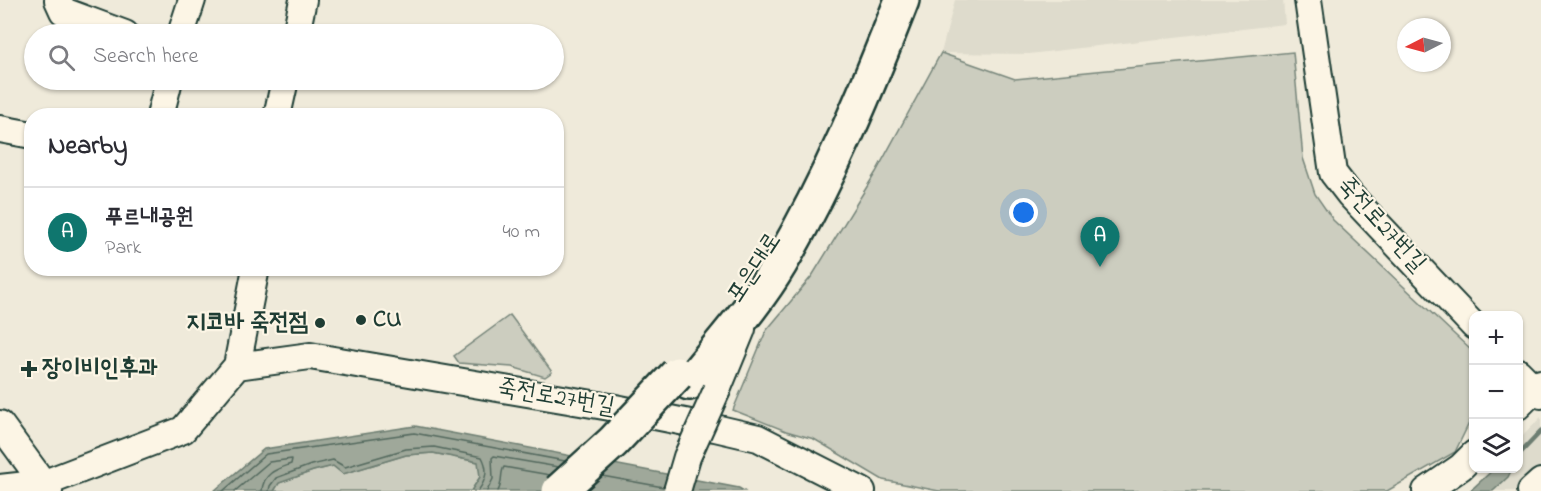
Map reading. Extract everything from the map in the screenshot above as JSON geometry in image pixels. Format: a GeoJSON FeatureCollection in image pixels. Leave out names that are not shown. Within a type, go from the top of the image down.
{"type":"FeatureCollection","features":[{"type":"Feature","properties":{"kind":"highway","name":"포은대로"},"geometry":{"type":"LineString","coordinates":[[559,491],[613,442],[694,382],[734,303],[763,262],[791,210],[847,94],[885,0]]}},
{"type":"Feature","properties":{"kind":"highway","name":"포은대로"},"geometry":{"type":"LineString","coordinates":[[583,491],[623,455],[694,382],[779,266],[864,98],[902,0]]}},
{"type":"Feature","properties":{"kind":"street"},"geometry":{"type":"LineString","coordinates":[[58,0],[63,11],[98,24]]}},
{"type":"Feature","properties":{"kind":"street"},"geometry":{"type":"LineString","coordinates":[[184,24],[192,0]]}},
{"type":"Feature","properties":{"kind":"street"},"geometry":{"type":"LineString","coordinates":[[298,24],[303,0]]}},
{"type":"Feature","properties":{"kind":"street","name":"죽전로27번길"},"geometry":{"type":"LineString","coordinates":[[1308,0],[1333,173],[1350,195],[1469,322]]}},
{"type":"Feature","properties":{"kind":"street"},"geometry":{"type":"LineString","coordinates":[[162,108],[167,90]]}},
{"type":"Feature","properties":{"kind":"street"},"geometry":{"type":"LineString","coordinates":[[279,108],[283,90]]}},
{"type":"Feature","properties":{"kind":"street"},"geometry":{"type":"LineString","coordinates":[[0,129],[24,134]]}},
{"type":"Feature","properties":{"kind":"street"},"geometry":{"type":"LineString","coordinates":[[0,488],[47,487],[183,430],[237,366],[254,276]]}},
{"type":"Feature","properties":{"kind":"street","name":"죽전로27번길"},"geometry":{"type":"LineString","coordinates":[[237,366],[310,356],[610,407],[715,428],[758,438],[862,491]]}},
{"type":"Feature","properties":{"kind":"street"},"geometry":{"type":"LineString","coordinates":[[677,491],[687,457],[694,382]]}},
{"type":"Feature","properties":{"kind":"street"},"geometry":{"type":"LineString","coordinates":[[0,424],[47,487]]}},
{"type":"Feature","properties":{"kind":"street"},"geometry":{"type":"LineString","coordinates":[[1426,491],[1461,467],[1469,458]]}},
{"type":"Feature","properties":{"kind":"street"},"geometry":{"type":"LineString","coordinates":[[1531,491],[1541,482]]}},
{"type":"Feature","properties":{"kind":"shaded area"},"geometry":{"type":"Polygon","coordinates":[[[955,0],[1283,0],[1285,24],[1029,54],[941,53],[955,0]]]}},
{"type":"Feature","properties":{"kind":"shaded area"},"geometry":{"type":"Polygon","coordinates":[[[1293,52],[1303,158],[1315,194],[1333,220],[1469,348],[1469,423],[1455,452],[1387,491],[939,491],[883,480],[814,439],[786,431],[733,410],[766,331],[812,276],[876,172],[941,53],[1015,79],[1293,52]]]}},
{"type":"Feature","properties":{"kind":"shaded area"},"geometry":{"type":"Polygon","coordinates":[[[510,315],[552,372],[545,377],[512,367],[459,363],[454,356],[510,315]]]}},
{"type":"Feature","properties":{"kind":"shaded area"},"geometry":{"type":"Polygon","coordinates":[[[1541,417],[1541,491],[1469,491],[1487,473],[1523,473],[1523,436],[1541,417]]]}},
{"type":"Feature","properties":{"kind":"shaded area"},"geometry":{"type":"Polygon","coordinates":[[[433,453],[479,462],[480,477],[471,491],[274,491],[279,483],[333,466],[343,474],[406,455],[433,453]]]}},
{"type":"Feature","properties":{"kind":"water"},"geometry":{"type":"Polygon","coordinates":[[[415,426],[739,488],[744,491],[471,491],[480,477],[478,462],[433,453],[406,455],[343,474],[333,466],[279,483],[274,491],[214,491],[264,449],[415,426]]]}},
{"type":"Feature","properties":{"kind":"water"},"geometry":{"type":"Polygon","coordinates":[[[1490,473],[1510,473],[1493,491],[1470,491],[1490,473]]]}},
{"type":"Feature","properties":{"kind":"waterway"},"geometry":{"type":"LineString","coordinates":[[1523,450],[1541,431]]}},
{"type":"Feature","properties":{"kind":"place","name":"푸르내공원"},"geometry":{"type":"Point","coordinates":[1100,267]}},
{"type":"Feature","properties":{"kind":"place","name":"CU"},"geometry":{"type":"Point","coordinates":[361,320]}},
{"type":"Feature","properties":{"kind":"place","name":"지코바 죽전점"},"geometry":{"type":"Point","coordinates":[320,323]}},
{"type":"Feature","properties":{"kind":"place","name":"장이비인후과"},"geometry":{"type":"Point","coordinates":[29,369]}}]}
